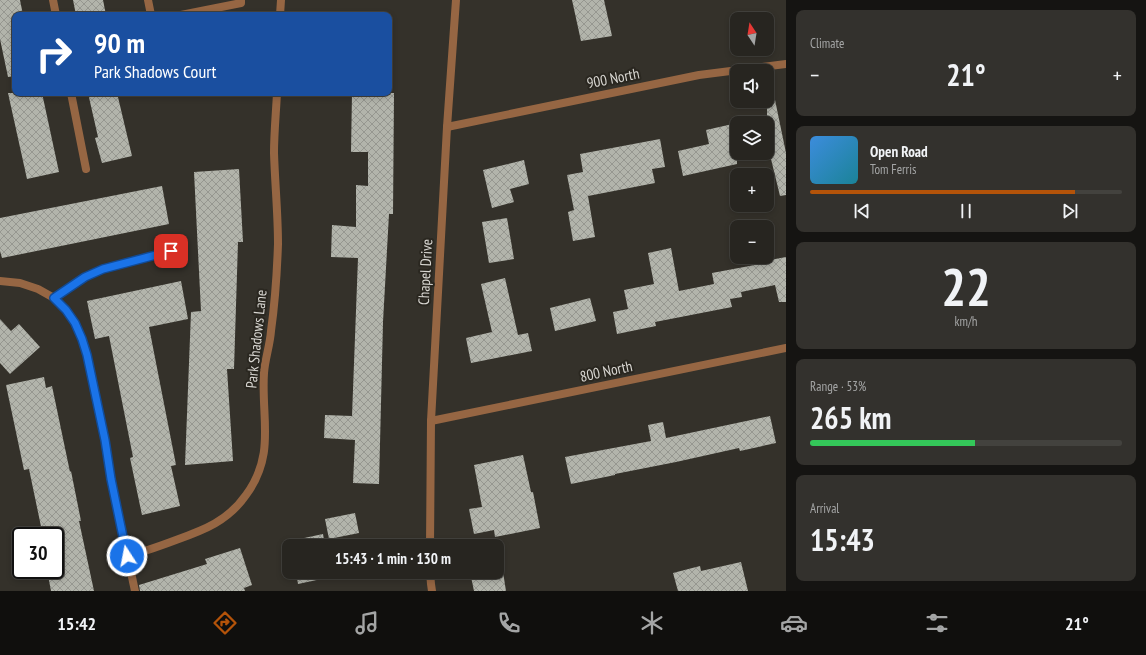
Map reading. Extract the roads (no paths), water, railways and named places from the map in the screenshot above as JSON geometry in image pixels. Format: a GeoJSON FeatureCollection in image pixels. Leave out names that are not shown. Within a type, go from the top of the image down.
{"type":"FeatureCollection","features":[{"type":"Feature","properties":{"kind":"street"},"geometry":{"type":"LineString","coordinates":[[53,0],[55,12]]}},
{"type":"Feature","properties":{"kind":"street"},"geometry":{"type":"LineString","coordinates":[[148,0],[150,12]]}},
{"type":"Feature","properties":{"kind":"street"},"geometry":{"type":"LineString","coordinates":[[196,12],[241,3],[241,0]]}},
{"type":"Feature","properties":{"kind":"street"},"geometry":{"type":"LineString","coordinates":[[280,12],[281,0]]}},
{"type":"Feature","properties":{"kind":"street","name":"Chapel Drive"},"geometry":{"type":"LineString","coordinates":[[430,539],[431,421],[447,127],[456,0]]}},
{"type":"Feature","properties":{"kind":"street","name":"900 North"},"geometry":{"type":"LineString","coordinates":[[447,127],[699,75],[786,64]]}},
{"type":"Feature","properties":{"kind":"street"},"geometry":{"type":"LineString","coordinates":[[72,96],[86,169]]}},
{"type":"Feature","properties":{"kind":"street","name":"Park Shadows Lane"},"geometry":{"type":"LineString","coordinates":[[127,556],[147,551],[205,529],[219,521],[231,512],[245,496],[256,480],[261,467],[266,428],[263,393],[264,371],[274,312],[278,244],[274,151],[277,96]]}},
{"type":"Feature","properties":{"kind":"street"},"geometry":{"type":"LineString","coordinates":[[54,298],[85,277],[103,269],[171,251]]}},
{"type":"Feature","properties":{"kind":"street"},"geometry":{"type":"LineString","coordinates":[[0,280],[20,283],[38,289],[54,298],[66,310],[75,323],[82,339],[87,355],[105,440],[111,479],[135,591]]}},
{"type":"Feature","properties":{"kind":"street","name":"800 North"},"geometry":{"type":"LineString","coordinates":[[431,421],[786,348]]}},
{"type":"Feature","properties":{"kind":"street"},"geometry":{"type":"LineString","coordinates":[[430,579],[432,591]]}}]}
